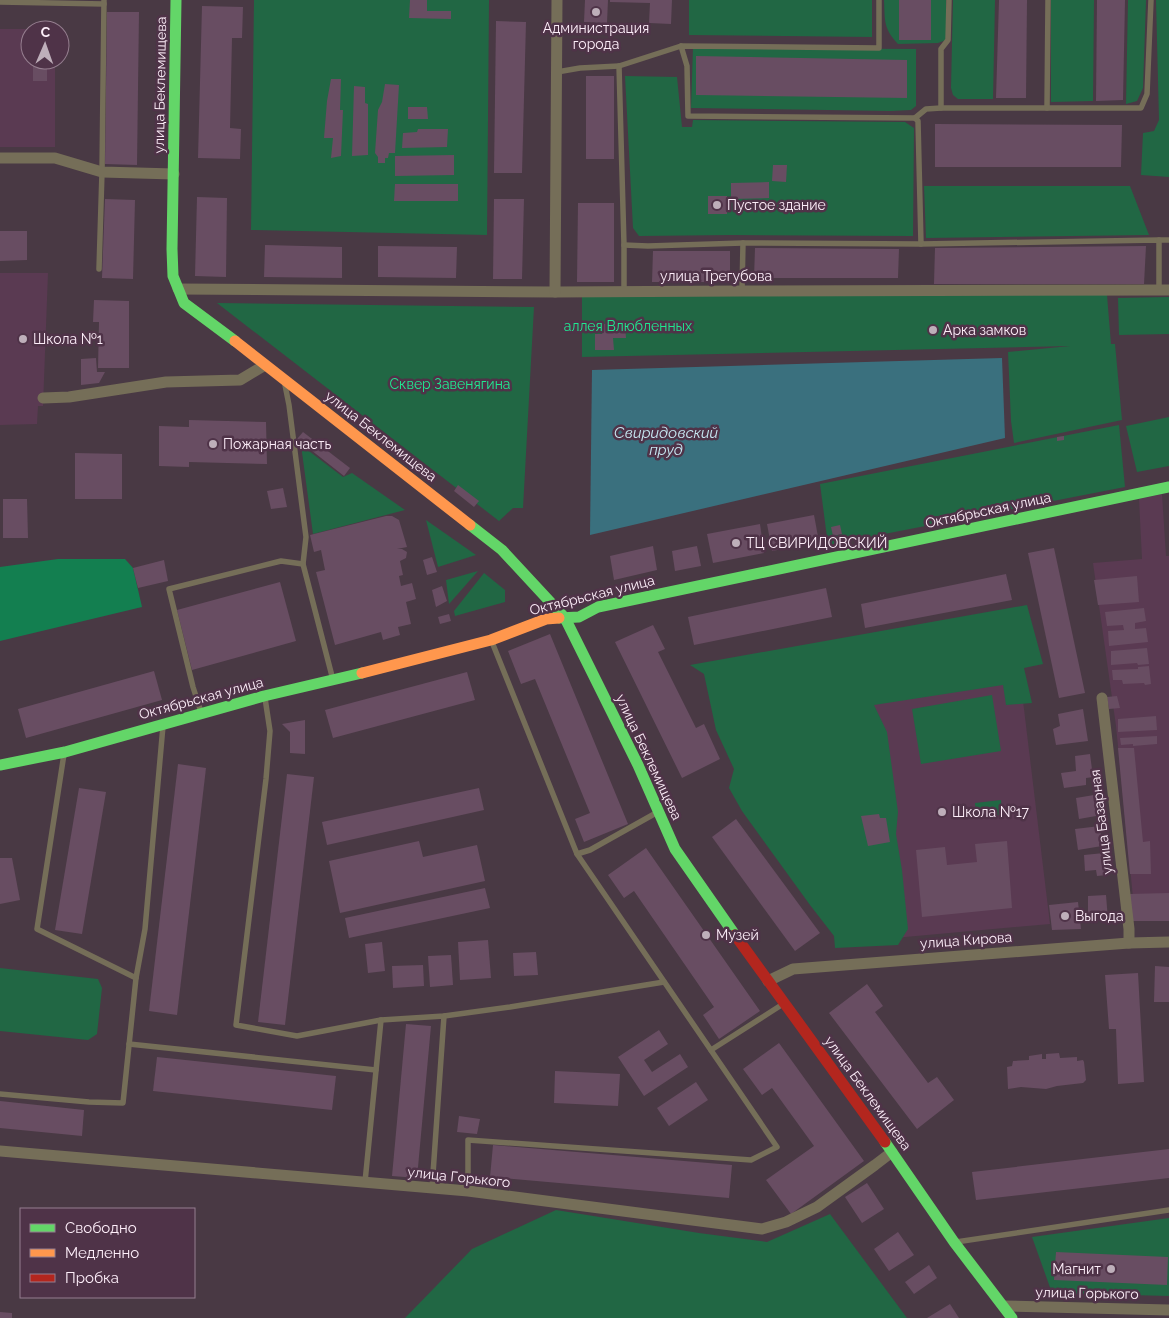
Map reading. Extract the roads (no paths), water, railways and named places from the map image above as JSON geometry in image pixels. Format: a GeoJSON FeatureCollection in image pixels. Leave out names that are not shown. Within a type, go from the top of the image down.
{"type":"FeatureCollection","features":[{"type":"Feature","properties":{"kind":"main road","name":"улица Беклемищева"},"geometry":{"type":"LineString","coordinates":[[176,0],[173,276],[184,303],[284,378],[502,550],[565,618],[638,765],[675,849],[892,1152],[954,1242],[1012,1318]]}},
{"type":"Feature","properties":{"kind":"main road","name":"Октябрьская улица"},"geometry":{"type":"LineString","coordinates":[[0,765],[65,752],[264,696],[333,681],[491,640],[546,619],[579,617],[598,607],[1169,487]]}},
{"type":"Feature","properties":{"kind":"street"},"geometry":{"type":"LineString","coordinates":[[178,290],[555,292],[557,0]]}},
{"type":"Feature","properties":{"kind":"street"},"geometry":{"type":"LineString","coordinates":[[0,158],[55,158],[102,172],[174,174]]}},
{"type":"Feature","properties":{"kind":"street","name":"улица Трегубова"},"geometry":{"type":"LineString","coordinates":[[555,292],[1164,290]]}},
{"type":"Feature","properties":{"kind":"street"},"geometry":{"type":"LineString","coordinates":[[43,398],[69,397],[166,382],[240,380],[266,365]]}},
{"type":"Feature","properties":{"kind":"street","name":"улица Базарная"},"geometry":{"type":"LineString","coordinates":[[1102,698],[1129,929],[1129,943]]}},
{"type":"Feature","properties":{"kind":"street","name":"улица Кирова"},"geometry":{"type":"LineString","coordinates":[[768,981],[793,969],[1129,943],[1169,942]]}},
{"type":"Feature","properties":{"kind":"street","name":"улица Горького"},"geometry":{"type":"LineString","coordinates":[[0,1151],[365,1182],[415,1188],[468,1191],[762,1229],[786,1222],[817,1207],[892,1152]]}},
{"type":"Feature","properties":{"kind":"street","name":"улица Горького"},"geometry":{"type":"LineString","coordinates":[[1004,1306],[1169,1310]]}},
{"type":"Feature","properties":{"kind":"lane"},"geometry":{"type":"LineString","coordinates":[[558,72],[580,68],[619,66],[681,46],[879,48],[879,0]]}},
{"type":"Feature","properties":{"kind":"lane"},"geometry":{"type":"LineString","coordinates":[[941,108],[941,49],[948,40],[949,0]]}},
{"type":"Feature","properties":{"kind":"lane"},"geometry":{"type":"LineString","coordinates":[[1047,108],[1048,0]]}},
{"type":"Feature","properties":{"kind":"lane"},"geometry":{"type":"LineString","coordinates":[[681,46],[687,66],[688,116],[914,118],[926,109],[941,108],[1141,108],[1147,94],[1150,0]]}},
{"type":"Feature","properties":{"kind":"lane"},"geometry":{"type":"LineString","coordinates":[[0,2],[104,2],[99,269]]}},
{"type":"Feature","properties":{"kind":"lane"},"geometry":{"type":"LineString","coordinates":[[619,66],[624,291]]}},
{"type":"Feature","properties":{"kind":"lane"},"geometry":{"type":"LineString","coordinates":[[914,118],[918,121],[920,244]]}},
{"type":"Feature","properties":{"kind":"lane"},"geometry":{"type":"LineString","coordinates":[[1159,240],[1164,290]]}},
{"type":"Feature","properties":{"kind":"lane"},"geometry":{"type":"LineString","coordinates":[[624,244],[648,246],[743,243],[920,244],[1169,240]]}},
{"type":"Feature","properties":{"kind":"lane"},"geometry":{"type":"LineString","coordinates":[[742,291],[743,243]]}},
{"type":"Feature","properties":{"kind":"lane"},"geometry":{"type":"LineString","coordinates":[[284,378],[306,537],[303,564],[333,681]]}},
{"type":"Feature","properties":{"kind":"lane"},"geometry":{"type":"LineString","coordinates":[[201,714],[169,588],[281,561],[303,564]]}},
{"type":"Feature","properties":{"kind":"lane"},"geometry":{"type":"LineString","coordinates":[[468,1191],[468,1140],[751,1160],[777,1147],[576,854],[491,640]]}},
{"type":"Feature","properties":{"kind":"lane"},"geometry":{"type":"LineString","coordinates":[[264,696],[270,731],[266,779],[236,1025],[297,1036],[381,1020],[444,1016],[510,1008],[664,982]]}},
{"type":"Feature","properties":{"kind":"lane"},"geometry":{"type":"LineString","coordinates":[[0,1094],[123,1103],[136,978],[144,929],[163,724]]}},
{"type":"Feature","properties":{"kind":"lane"},"geometry":{"type":"LineString","coordinates":[[65,752],[37,928],[136,978]]}},
{"type":"Feature","properties":{"kind":"lane"},"geometry":{"type":"LineString","coordinates":[[576,854],[590,850],[658,812]]}},
{"type":"Feature","properties":{"kind":"lane"},"geometry":{"type":"LineString","coordinates":[[711,1050],[784,1003]]}},
{"type":"Feature","properties":{"kind":"lane"},"geometry":{"type":"LineString","coordinates":[[432,1188],[444,1016]]}},
{"type":"Feature","properties":{"kind":"lane"},"geometry":{"type":"LineString","coordinates":[[365,1182],[381,1020]]}},
{"type":"Feature","properties":{"kind":"lane"},"geometry":{"type":"LineString","coordinates":[[129,1044],[376,1070]]}},
{"type":"Feature","properties":{"kind":"lane"},"geometry":{"type":"LineString","coordinates":[[954,1242],[1169,1210]]}},
{"type":"Feature","properties":{"kind":"water","name":"Свиридовский пруд"},"geometry":{"type":"Polygon","coordinates":[[[1002,358],[1005,438],[590,535],[592,370],[1002,358]]]}},
{"type":"Feature","properties":{"kind":"place","name":"Администрация города"},"geometry":{"type":"Point","coordinates":[596,12]}},
{"type":"Feature","properties":{"kind":"place","name":"Пустое здание"},"geometry":{"type":"Point","coordinates":[717,205]}},
{"type":"Feature","properties":{"kind":"place","name":"Арка замков"},"geometry":{"type":"Point","coordinates":[933,330]}},
{"type":"Feature","properties":{"kind":"place","name":"Школа №1"},"geometry":{"type":"Point","coordinates":[23,339]}},
{"type":"Feature","properties":{"kind":"place","name":"Пожарная часть"},"geometry":{"type":"Point","coordinates":[213,444]}},
{"type":"Feature","properties":{"kind":"place","name":"ТЦ СВИРИДОВСКИЙ"},"geometry":{"type":"Point","coordinates":[736,543]}},
{"type":"Feature","properties":{"kind":"place","name":"Школа №17"},"geometry":{"type":"Point","coordinates":[942,812]}},
{"type":"Feature","properties":{"kind":"place","name":"Выгода"},"geometry":{"type":"Point","coordinates":[1065,916]}},
{"type":"Feature","properties":{"kind":"place","name":"Музей"},"geometry":{"type":"Point","coordinates":[706,935]}},
{"type":"Feature","properties":{"kind":"place","name":"Магнит"},"geometry":{"type":"Point","coordinates":[1111,1269]}},
{"type":"Feature","properties":{"kind":"park label","name":"аллея Влюбленных"},"geometry":{"type":"Point","coordinates":[628,326]}},
{"type":"Feature","properties":{"kind":"park label","name":"Сквер Завенягина"},"geometry":{"type":"Point","coordinates":[450,384]}}]}
